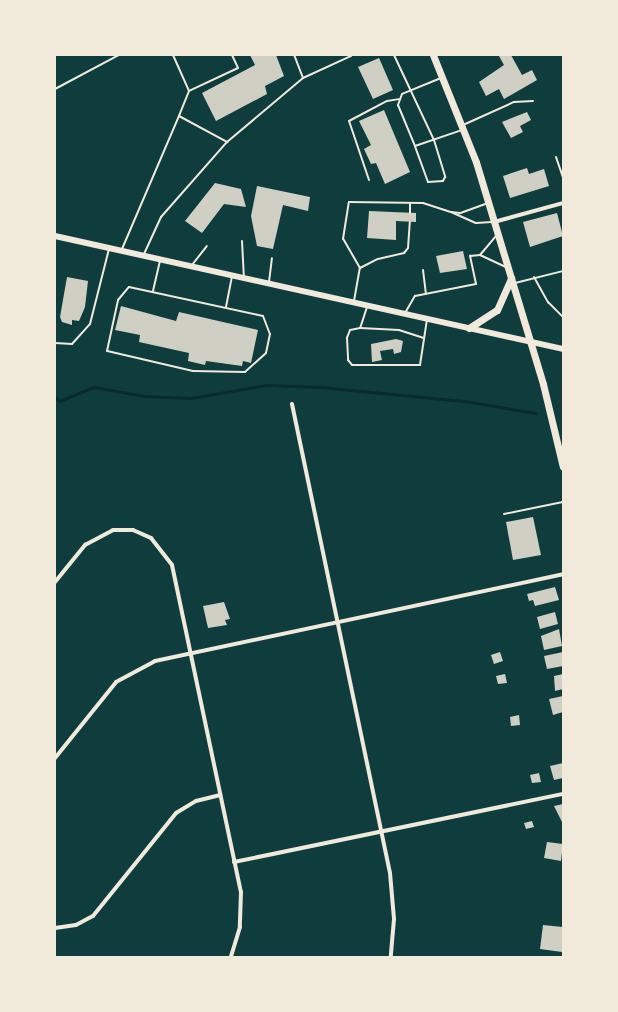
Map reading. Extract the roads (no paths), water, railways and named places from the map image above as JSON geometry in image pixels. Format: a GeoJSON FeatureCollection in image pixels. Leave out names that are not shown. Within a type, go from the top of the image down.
{"type":"FeatureCollection","features":[{"type":"Feature","properties":{"kind":"main road"},"geometry":{"type":"LineString","coordinates":[[433,55],[464,127],[489,203],[560,438],[563,467]]}},
{"type":"Feature","properties":{"kind":"main road"},"geometry":{"type":"LineString","coordinates":[[55,236],[563,349]]}},
{"type":"Feature","properties":{"kind":"main road"},"geometry":{"type":"LineString","coordinates":[[469,328],[497,310],[512,280]]}},
{"type":"Feature","properties":{"kind":"street"},"geometry":{"type":"LineString","coordinates":[[494,222],[563,203]]}},
{"type":"Feature","properties":{"kind":"street"},"geometry":{"type":"LineString","coordinates":[[292,404],[382,832],[393,896],[390,957]]}},
{"type":"Feature","properties":{"kind":"street"},"geometry":{"type":"LineString","coordinates":[[55,582],[85,544],[100,534],[133,530],[151,538],[167,554],[190,652],[234,862],[242,909],[232,957]]}},
{"type":"Feature","properties":{"kind":"street"},"geometry":{"type":"LineString","coordinates":[[55,758],[116,682],[145,665],[190,652],[563,574]]}},
{"type":"Feature","properties":{"kind":"street"},"geometry":{"type":"LineString","coordinates":[[234,862],[563,794]]}},
{"type":"Feature","properties":{"kind":"street"},"geometry":{"type":"LineString","coordinates":[[55,928],[76,925],[93,916],[176,813],[196,801],[220,795]]}},
{"type":"Feature","properties":{"kind":"lane"},"geometry":{"type":"LineString","coordinates":[[55,89],[119,55]]}},
{"type":"Feature","properties":{"kind":"lane"},"geometry":{"type":"LineString","coordinates":[[173,55],[189,91]]}},
{"type":"Feature","properties":{"kind":"lane"},"geometry":{"type":"LineString","coordinates":[[122,251],[189,91],[238,68],[232,55]]}},
{"type":"Feature","properties":{"kind":"lane"},"geometry":{"type":"LineString","coordinates":[[294,55],[303,78]]}},
{"type":"Feature","properties":{"kind":"lane"},"geometry":{"type":"LineString","coordinates":[[394,55],[412,90],[434,140],[446,177],[439,182],[428,182],[398,105],[399,99]]}},
{"type":"Feature","properties":{"kind":"lane"},"geometry":{"type":"LineString","coordinates":[[143,255],[161,217],[227,142],[303,78],[351,56]]}},
{"type":"Feature","properties":{"kind":"lane"},"geometry":{"type":"LineString","coordinates":[[369,180],[349,121],[386,101],[399,99],[412,90],[442,77]]}},
{"type":"Feature","properties":{"kind":"lane"},"geometry":{"type":"LineString","coordinates":[[415,146],[434,140],[464,127],[514,102],[533,101]]}},
{"type":"Feature","properties":{"kind":"lane"},"geometry":{"type":"LineString","coordinates":[[179,116],[227,142]]}},
{"type":"Feature","properties":{"kind":"lane"},"geometry":{"type":"LineString","coordinates":[[556,157],[563,177]]}},
{"type":"Feature","properties":{"kind":"lane"},"geometry":{"type":"LineString","coordinates":[[354,302],[360,268],[343,238],[349,202],[410,203],[460,213],[489,203]]}},
{"type":"Feature","properties":{"kind":"lane"},"geometry":{"type":"LineString","coordinates":[[410,203],[410,213]]}},
{"type":"Feature","properties":{"kind":"lane"},"geometry":{"type":"LineString","coordinates":[[451,212],[476,223],[494,222]]}},
{"type":"Feature","properties":{"kind":"lane"},"geometry":{"type":"LineString","coordinates":[[360,268],[378,259],[404,253],[408,248],[410,222]]}},
{"type":"Feature","properties":{"kind":"lane"},"geometry":{"type":"LineString","coordinates":[[480,255],[498,233]]}},
{"type":"Feature","properties":{"kind":"lane"},"geometry":{"type":"LineString","coordinates":[[242,241],[244,278]]}},
{"type":"Feature","properties":{"kind":"lane"},"geometry":{"type":"LineString","coordinates":[[191,266],[206,246]]}},
{"type":"Feature","properties":{"kind":"lane"},"geometry":{"type":"LineString","coordinates":[[55,343],[72,344],[90,324],[109,248]]}},
{"type":"Feature","properties":{"kind":"lane"},"geometry":{"type":"LineString","coordinates":[[404,314],[415,296],[476,284],[470,256],[480,255],[508,268]]}},
{"type":"Feature","properties":{"kind":"lane"},"geometry":{"type":"LineString","coordinates":[[268,283],[272,258]]}},
{"type":"Feature","properties":{"kind":"lane"},"geometry":{"type":"LineString","coordinates":[[153,291],[161,259]]}},
{"type":"Feature","properties":{"kind":"lane"},"geometry":{"type":"LineString","coordinates":[[423,270],[426,294]]}},
{"type":"Feature","properties":{"kind":"lane"},"geometry":{"type":"LineString","coordinates":[[512,280],[563,271]]}},
{"type":"Feature","properties":{"kind":"lane"},"geometry":{"type":"LineString","coordinates":[[226,307],[232,275]]}},
{"type":"Feature","properties":{"kind":"lane"},"geometry":{"type":"LineString","coordinates":[[534,277],[548,302],[563,317]]}},
{"type":"Feature","properties":{"kind":"lane"},"geometry":{"type":"LineString","coordinates":[[129,286],[153,291],[263,316],[270,334],[266,353],[244,372],[193,371],[107,351],[118,300],[129,286]]}},
{"type":"Feature","properties":{"kind":"lane"},"geometry":{"type":"LineString","coordinates":[[360,328],[367,305]]}},
{"type":"Feature","properties":{"kind":"lane"},"geometry":{"type":"LineString","coordinates":[[424,338],[399,330],[360,328],[350,330],[347,338],[348,360],[352,365],[420,365],[428,319]]}},
{"type":"Feature","properties":{"kind":"lane"},"geometry":{"type":"LineString","coordinates":[[504,514],[563,502]]}},
{"type":"Feature","properties":{"kind":"waterway"},"geometry":{"type":"LineString","coordinates":[[55,397],[59,401],[94,387],[144,396],[191,398],[266,385],[321,387],[465,401],[535,413]]}}]}
